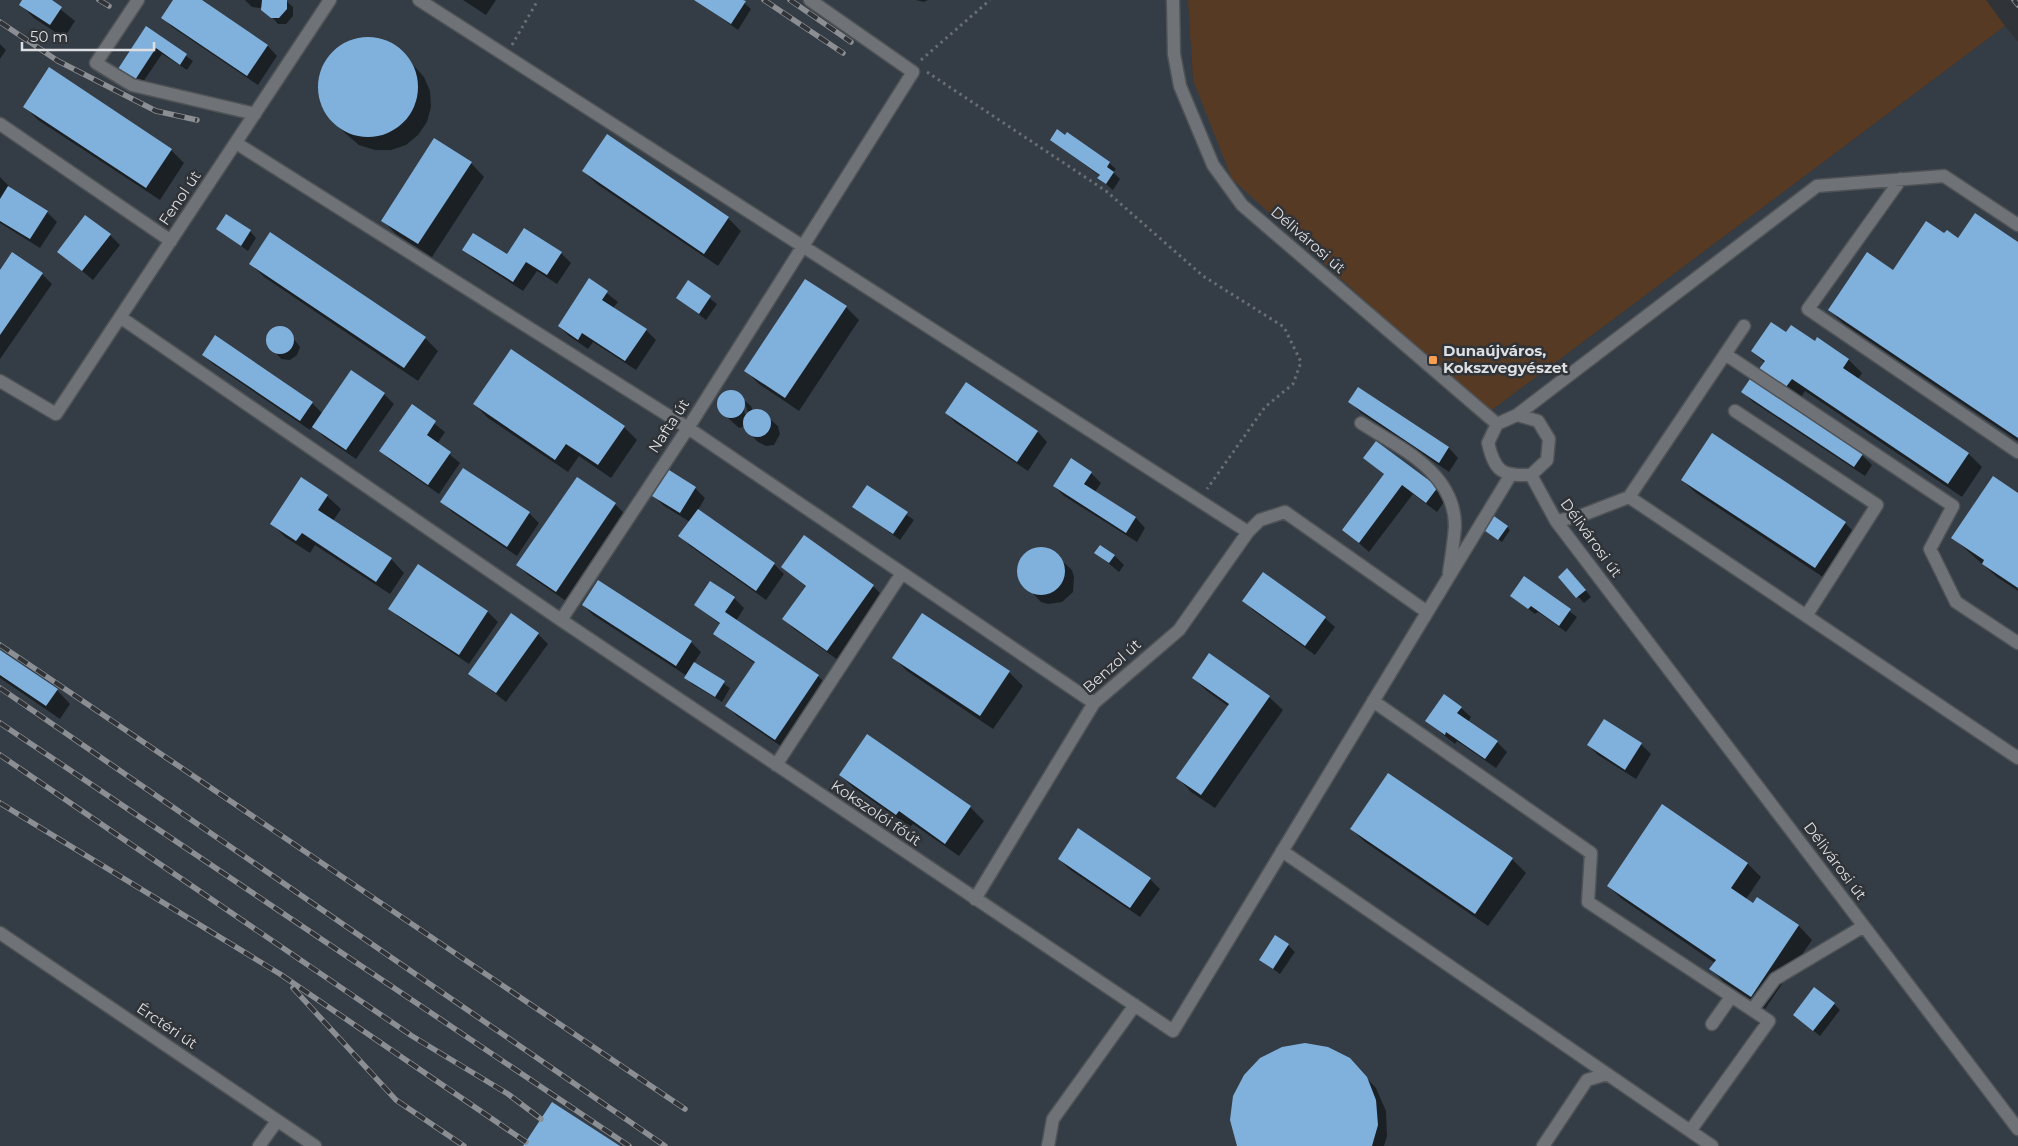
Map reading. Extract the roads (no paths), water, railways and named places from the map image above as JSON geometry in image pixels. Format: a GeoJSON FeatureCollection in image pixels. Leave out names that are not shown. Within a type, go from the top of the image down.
{"type":"FeatureCollection","features":[{"type":"Feature","properties":{"kind":"street"},"geometry":{"type":"LineString","coordinates":[[138,0],[96,63],[132,85],[255,114]]}},
{"type":"Feature","properties":{"kind":"street","name":"Fenol út"},"geometry":{"type":"LineString","coordinates":[[0,381],[56,414],[330,0]]}},
{"type":"Feature","properties":{"kind":"street"},"geometry":{"type":"LineString","coordinates":[[419,0],[1248,532]]}},
{"type":"Feature","properties":{"kind":"street","name":"Nafta út"},"geometry":{"type":"LineString","coordinates":[[561,620],[688,428],[913,72],[810,0]]}},
{"type":"Feature","properties":{"kind":"street","name":"Délivárosi út"},"geometry":{"type":"LineString","coordinates":[[1173,0],[1174,54],[1180,86],[1213,165],[1242,205],[1497,424]]}},
{"type":"Feature","properties":{"kind":"street"},"geometry":{"type":"LineString","coordinates":[[0,124],[171,240]]}},
{"type":"Feature","properties":{"kind":"street"},"geometry":{"type":"LineString","coordinates":[[236,143],[688,428],[1094,703]]}},
{"type":"Feature","properties":{"kind":"street"},"geometry":{"type":"LineString","coordinates":[[1517,415],[1538,421],[1549,439],[1547,460],[1531,475],[1510,476],[1493,463],[1488,443],[1497,424],[1517,415],[1817,186],[1944,176],[2018,225]]}},
{"type":"Feature","properties":{"kind":"street"},"geometry":{"type":"LineString","coordinates":[[1901,179],[1808,309],[2018,452]]}},
{"type":"Feature","properties":{"kind":"street","name":"Kokszolói főút"},"geometry":{"type":"LineString","coordinates":[[120,317],[561,620],[1174,1031],[1282,851]]}},
{"type":"Feature","properties":{"kind":"street"},"geometry":{"type":"LineString","coordinates":[[1556,521],[1580,516],[1629,497],[1744,326]]}},
{"type":"Feature","properties":{"kind":"street"},"geometry":{"type":"LineString","coordinates":[[1725,354],[1953,506],[1930,549],[1956,602],[2018,642]]}},
{"type":"Feature","properties":{"kind":"street"},"geometry":{"type":"LineString","coordinates":[[1735,411],[1877,505],[1806,616]]}},
{"type":"Feature","properties":{"kind":"street"},"geometry":{"type":"LineString","coordinates":[[1361,423],[1426,466],[1446,488],[1455,525],[1448,578]]}},
{"type":"Feature","properties":{"kind":"street","name":"Délivárosi út"},"geometry":{"type":"LineString","coordinates":[[1531,475],[1556,521],[2018,1129]]}},
{"type":"Feature","properties":{"kind":"street"},"geometry":{"type":"LineString","coordinates":[[1510,476],[1282,851],[1712,1146]]}},
{"type":"Feature","properties":{"kind":"street"},"geometry":{"type":"LineString","coordinates":[[1629,497],[2018,758]]}},
{"type":"Feature","properties":{"kind":"street","name":"Benzol út"},"geometry":{"type":"LineString","coordinates":[[975,899],[1094,703],[1179,630],[1248,532],[1260,520],[1285,512],[1428,612]]}},
{"type":"Feature","properties":{"kind":"street"},"geometry":{"type":"LineString","coordinates":[[776,765],[902,573]]}},
{"type":"Feature","properties":{"kind":"street"},"geometry":{"type":"LineString","coordinates":[[1373,701],[1592,853],[1588,902],[1769,1021],[1690,1131]]}},
{"type":"Feature","properties":{"kind":"street"},"geometry":{"type":"LineString","coordinates":[[1752,1010],[1775,979],[1864,926]]}},
{"type":"Feature","properties":{"kind":"street","name":"Érctéri út"},"geometry":{"type":"LineString","coordinates":[[0,933],[315,1146]]}},
{"type":"Feature","properties":{"kind":"street"},"geometry":{"type":"LineString","coordinates":[[1712,1024],[1731,997]]}},
{"type":"Feature","properties":{"kind":"street"},"geometry":{"type":"LineString","coordinates":[[1048,1146],[1052,1119],[1135,1005]]}},
{"type":"Feature","properties":{"kind":"street"},"geometry":{"type":"LineString","coordinates":[[1543,1146],[1587,1080],[1607,1074]]}},
{"type":"Feature","properties":{"kind":"street"},"geometry":{"type":"LineString","coordinates":[[259,1146],[278,1121]]}},
{"type":"Feature","properties":{"kind":"railway"},"geometry":{"type":"LineString","coordinates":[[99,0],[109,6]]}},
{"type":"Feature","properties":{"kind":"railway"},"geometry":{"type":"LineString","coordinates":[[764,0],[843,53]]}},
{"type":"Feature","properties":{"kind":"railway"},"geometry":{"type":"LineString","coordinates":[[790,0],[851,42]]}},
{"type":"Feature","properties":{"kind":"railway"},"geometry":{"type":"LineString","coordinates":[[2014,0],[2018,5]]}},
{"type":"Feature","properties":{"kind":"railway"},"geometry":{"type":"LineString","coordinates":[[0,22],[58,61],[156,111],[197,120]]}},
{"type":"Feature","properties":{"kind":"railway"},"geometry":{"type":"LineString","coordinates":[[0,645],[685,1109]]}},
{"type":"Feature","properties":{"kind":"railway"},"geometry":{"type":"LineString","coordinates":[[0,688],[665,1146]]}},
{"type":"Feature","properties":{"kind":"railway"},"geometry":{"type":"LineString","coordinates":[[0,723],[629,1146]]}},
{"type":"Feature","properties":{"kind":"railway"},"geometry":{"type":"LineString","coordinates":[[0,755],[412,1036],[508,1094],[541,1119]]}},
{"type":"Feature","properties":{"kind":"railway"},"geometry":{"type":"LineString","coordinates":[[0,803],[280,974],[526,1142]]}},
{"type":"Feature","properties":{"kind":"railway"},"geometry":{"type":"LineString","coordinates":[[293,988],[396,1100],[464,1146]]}},
{"type":"Feature","properties":{"kind":"place","name":"Dunaújváros, Kokszvegyészet"},"geometry":{"type":"Point","coordinates":[1433,360]}}]}
